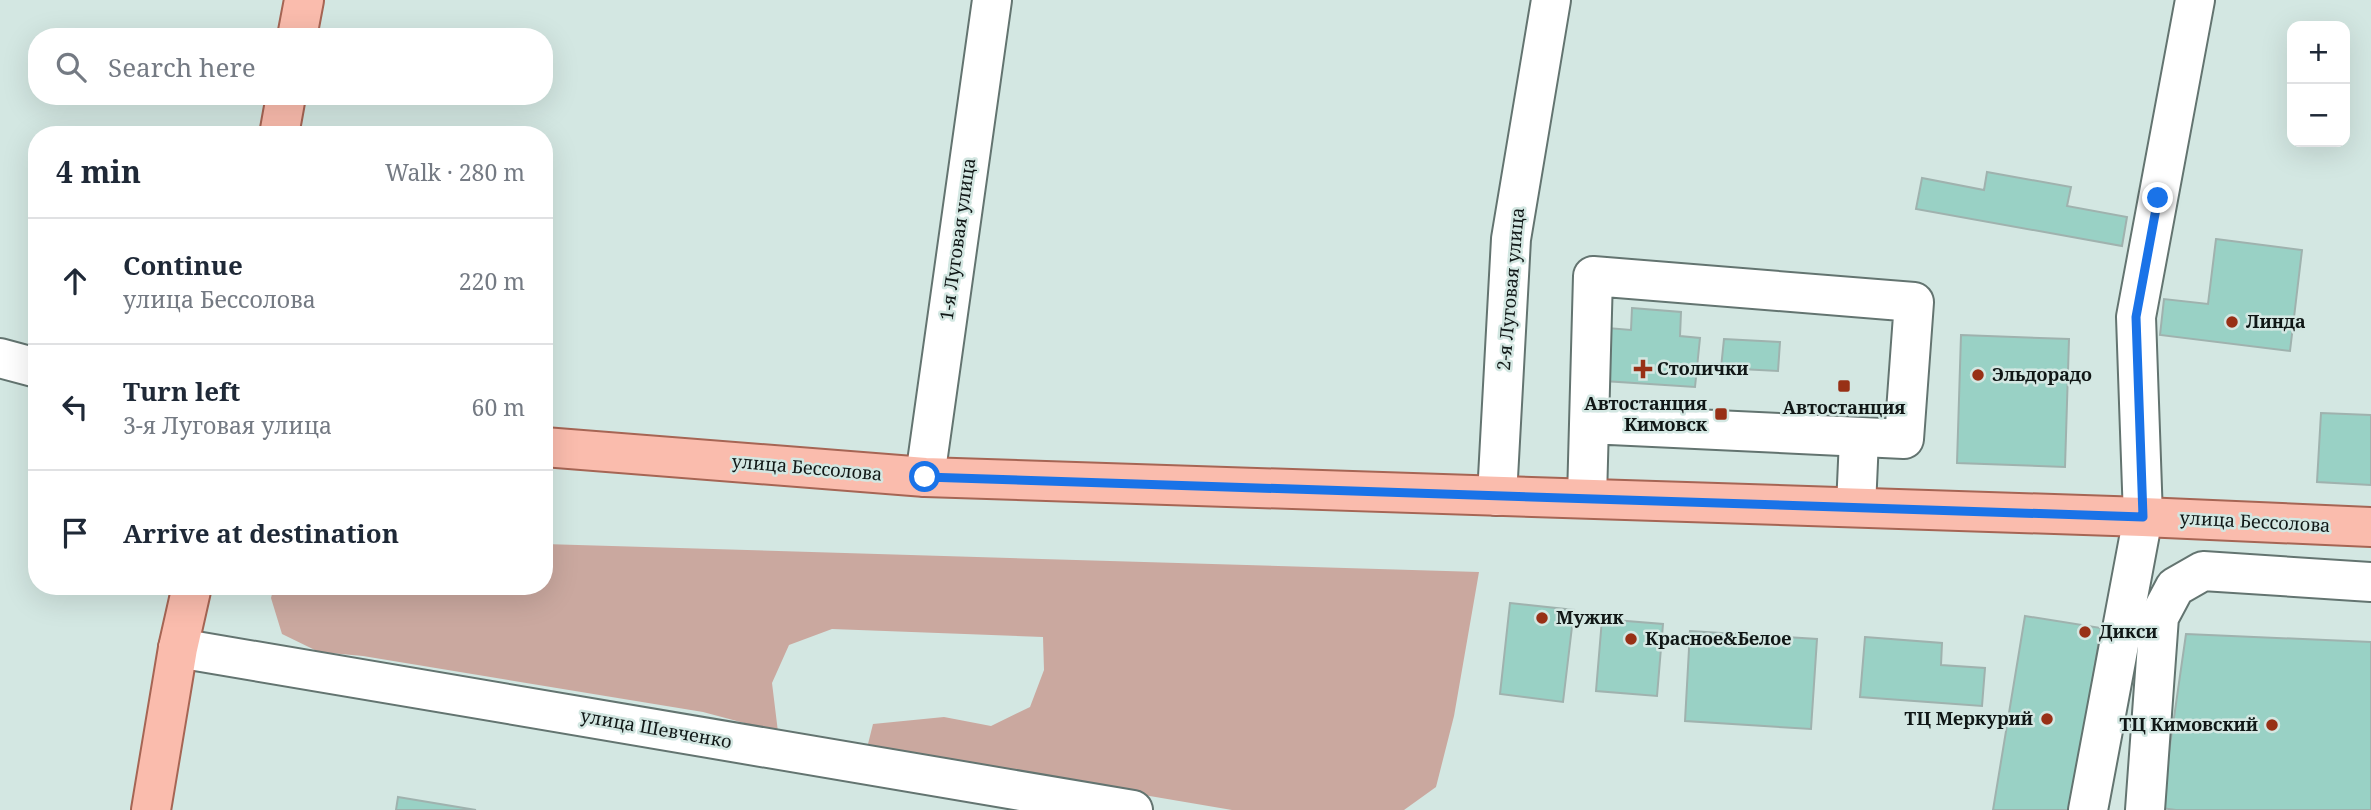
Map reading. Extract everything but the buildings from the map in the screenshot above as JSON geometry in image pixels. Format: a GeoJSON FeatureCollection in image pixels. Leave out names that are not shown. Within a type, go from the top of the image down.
{"type":"FeatureCollection","features":[{"type":"Feature","properties":{"kind":"main road"},"geometry":{"type":"LineString","coordinates":[[299,28],[304,0]]}},
{"type":"Feature","properties":{"kind":"main road"},"geometry":{"type":"LineString","coordinates":[[281,126],[284,105]]}},
{"type":"Feature","properties":{"kind":"main road","name":"улица Бессолова"},"geometry":{"type":"LineString","coordinates":[[553,448],[925,477],[2143,517],[2371,527]]}},
{"type":"Feature","properties":{"kind":"main road"},"geometry":{"type":"LineString","coordinates":[[151,810],[178,648],[190,595]]}},
{"type":"Feature","properties":{"kind":"street","name":"1-я Луговая улица"},"geometry":{"type":"LineString","coordinates":[[925,477],[992,0]]}},
{"type":"Feature","properties":{"kind":"street","name":"2-я Луговая улица"},"geometry":{"type":"LineString","coordinates":[[1497,496],[1511,239],[1551,0]]}},
{"type":"Feature","properties":{"kind":"street"},"geometry":{"type":"LineString","coordinates":[[2088,810],[2143,517],[2136,317],[2195,0]]}},
{"type":"Feature","properties":{"kind":"street"},"geometry":{"type":"LineString","coordinates":[[1587,498],[1592,276],[1914,302],[1904,439],[1859,439],[1589,424]]}},
{"type":"Feature","properties":{"kind":"street"},"geometry":{"type":"LineString","coordinates":[[0,358],[28,366]]}},
{"type":"Feature","properties":{"kind":"street"},"geometry":{"type":"LineString","coordinates":[[1856,508],[1859,439]]}},
{"type":"Feature","properties":{"kind":"street"},"geometry":{"type":"LineString","coordinates":[[2145,810],[2159,617],[2175,587],[2203,571],[2371,582]]}},
{"type":"Feature","properties":{"kind":"street","name":"улица Шевченко"},"geometry":{"type":"LineString","coordinates":[[178,648],[1133,810]]}},
{"type":"Feature","properties":{"kind":"shaded area"},"geometry":{"type":"Polygon","coordinates":[[[553,544],[1479,572],[1454,716],[1436,787],[1404,810],[1232,810],[867,748],[873,724],[944,717],[991,726],[1030,707],[1044,670],[1043,637],[832,629],[789,645],[772,683],[778,732],[703,712],[363,656],[319,652],[282,634],[272,595],[553,595],[553,544]]]}},
{"type":"Feature","properties":{"kind":"place","name":"Линда"},"geometry":{"type":"Point","coordinates":[2232,322]}},
{"type":"Feature","properties":{"kind":"place","name":"Столички"},"geometry":{"type":"Point","coordinates":[1643,369]}},
{"type":"Feature","properties":{"kind":"place","name":"Эльдорадо"},"geometry":{"type":"Point","coordinates":[1978,375]}},
{"type":"Feature","properties":{"kind":"place","name":"Автостанция"},"geometry":{"type":"Point","coordinates":[1844,386]}},
{"type":"Feature","properties":{"kind":"place","name":"Автостанция Кимовск"},"geometry":{"type":"Point","coordinates":[1721,414]}},
{"type":"Feature","properties":{"kind":"place","name":"Мужик"},"geometry":{"type":"Point","coordinates":[1542,618]}},
{"type":"Feature","properties":{"kind":"place","name":"Дикси"},"geometry":{"type":"Point","coordinates":[2085,632]}},
{"type":"Feature","properties":{"kind":"place","name":"Красное&Белое"},"geometry":{"type":"Point","coordinates":[1631,639]}},
{"type":"Feature","properties":{"kind":"place","name":"ТЦ Меркурий"},"geometry":{"type":"Point","coordinates":[2047,719]}},
{"type":"Feature","properties":{"kind":"place","name":"ТЦ Кимовский"},"geometry":{"type":"Point","coordinates":[2272,725]}},
{"type":"Feature","properties":{"kind":"route"},"geometry":{"type":"LineString","coordinates":[[925,477],[2143,517],[2136,317],[2158,198]]}}]}
